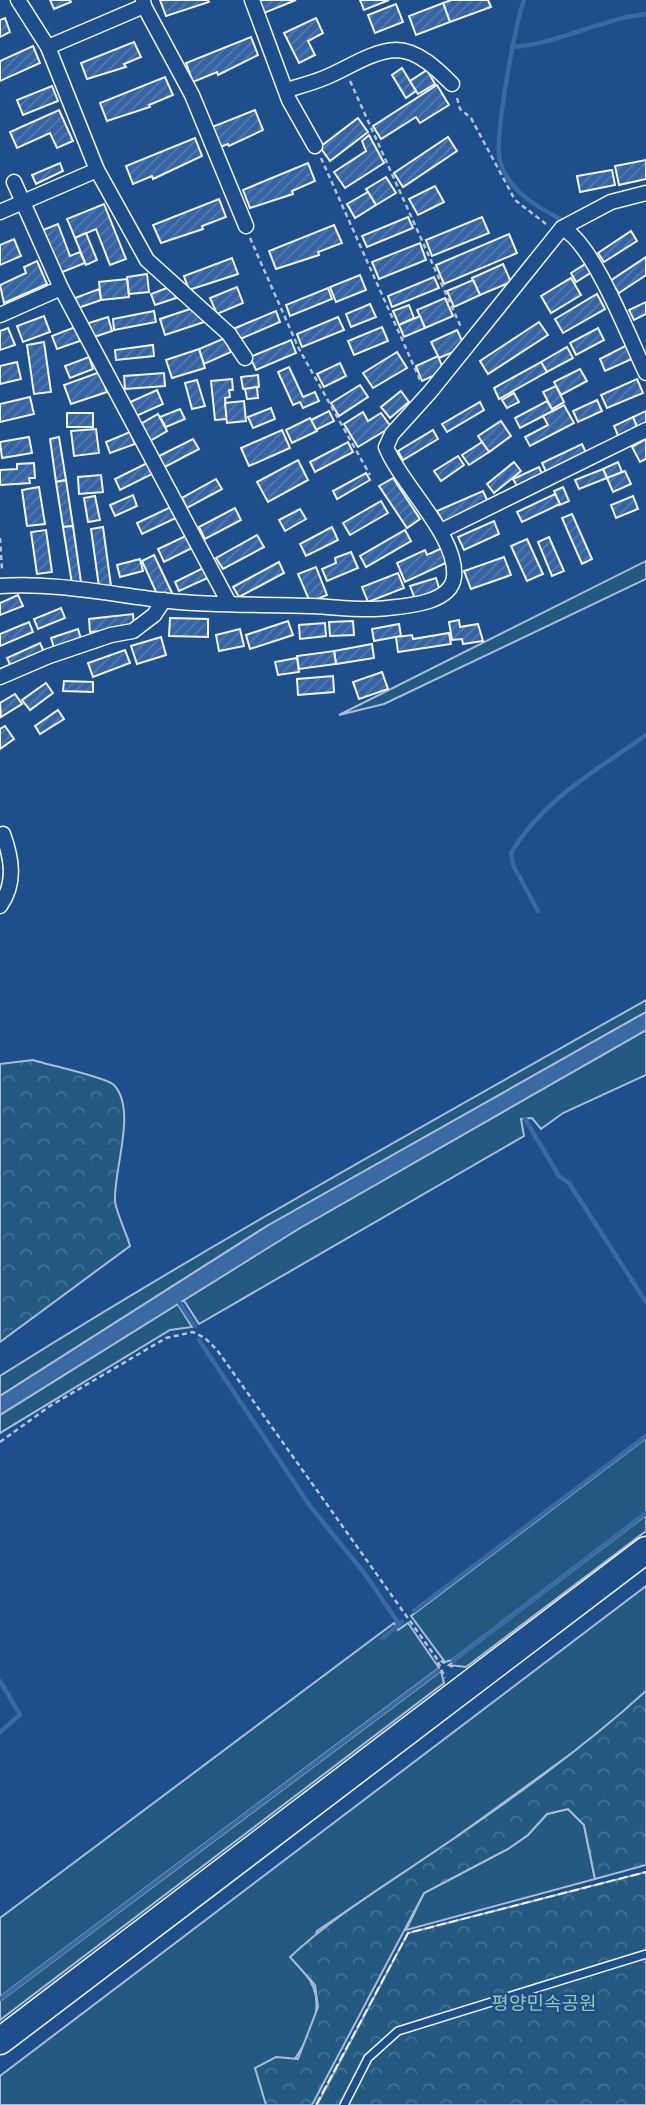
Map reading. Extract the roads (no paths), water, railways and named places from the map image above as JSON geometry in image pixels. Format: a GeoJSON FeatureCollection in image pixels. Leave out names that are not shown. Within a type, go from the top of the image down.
{"type":"FeatureCollection","features":[{"type":"Feature","properties":{"kind":"highway"},"geometry":{"type":"LineString","coordinates":[[0,2041],[646,1550]]}},
{"type":"Feature","properties":{"kind":"highway"},"geometry":{"type":"LineString","coordinates":[[0,2062],[646,1572]]}},
{"type":"Feature","properties":{"kind":"street"},"geometry":{"type":"LineString","coordinates":[[18,0],[48,47],[97,170],[147,260],[229,334],[244,358]]}},
{"type":"Feature","properties":{"kind":"street"},"geometry":{"type":"LineString","coordinates":[[252,0],[289,100],[315,146]]}},
{"type":"Feature","properties":{"kind":"street"},"geometry":{"type":"LineString","coordinates":[[48,47],[143,3],[192,95],[246,226]]}},
{"type":"Feature","properties":{"kind":"street"},"geometry":{"type":"LineString","coordinates":[[287,90],[376,54],[398,50],[414,55],[436,68],[452,84]]}},
{"type":"Feature","properties":{"kind":"street"},"geometry":{"type":"LineString","coordinates":[[0,212],[97,170]]}},
{"type":"Feature","properties":{"kind":"street"},"geometry":{"type":"LineString","coordinates":[[13,182],[61,288],[229,603]]}},
{"type":"Feature","properties":{"kind":"street"},"geometry":{"type":"LineString","coordinates":[[1,586],[38,585],[164,600],[385,609],[436,599],[451,588],[454,575],[441,531],[392,462],[386,447],[392,434],[430,392],[562,228],[611,202],[646,193]]}},
{"type":"Feature","properties":{"kind":"street"},"geometry":{"type":"LineString","coordinates":[[562,228],[572,232],[595,266],[646,373]]}},
{"type":"Feature","properties":{"kind":"street"},"geometry":{"type":"LineString","coordinates":[[0,315],[61,288]]}},
{"type":"Feature","properties":{"kind":"street"},"geometry":{"type":"LineString","coordinates":[[441,531],[646,430]]}},
{"type":"Feature","properties":{"kind":"street"},"geometry":{"type":"LineString","coordinates":[[0,677],[62,652],[133,631],[154,615],[164,600]]}},
{"type":"Feature","properties":{"kind":"street"},"geometry":{"type":"LineString","coordinates":[[0,906],[10,885],[11,857],[3,834]]}},
{"type":"Feature","properties":{"kind":"lane"},"geometry":{"type":"LineString","coordinates":[[344,2105],[368,2058],[398,2031],[646,1954]]}},
{"type":"Feature","properties":{"kind":"waterway"},"geometry":{"type":"LineString","coordinates":[[524,0],[503,106],[500,161],[510,181],[525,197],[562,220]]}},
{"type":"Feature","properties":{"kind":"waterway"},"geometry":{"type":"LineString","coordinates":[[512,47],[546,41],[612,21],[646,14]]}},
{"type":"Feature","properties":{"kind":"waterway"},"geometry":{"type":"LineString","coordinates":[[538,911],[513,865],[511,853],[538,817],[554,802],[646,735]]}},
{"type":"Feature","properties":{"kind":"waterway"},"geometry":{"type":"LineString","coordinates":[[525,1119],[559,1176],[569,1183],[646,1302]]}},
{"type":"Feature","properties":{"kind":"waterway"},"geometry":{"type":"LineString","coordinates":[[177,1299],[195,1326]]}},
{"type":"Feature","properties":{"kind":"waterway"},"geometry":{"type":"LineString","coordinates":[[199,1340],[310,1506],[365,1574],[399,1624]]}},
{"type":"Feature","properties":{"kind":"waterway"},"geometry":{"type":"LineString","coordinates":[[414,1611],[646,1436]]}},
{"type":"Feature","properties":{"kind":"waterway"},"geometry":{"type":"LineString","coordinates":[[453,1661],[646,1513]]}},
{"type":"Feature","properties":{"kind":"waterway"},"geometry":{"type":"LineString","coordinates":[[383,1638],[402,1622]]}},
{"type":"Feature","properties":{"kind":"waterway"},"geometry":{"type":"LineString","coordinates":[[0,1999],[438,1671]]}},
{"type":"Feature","properties":{"kind":"waterway"},"geometry":{"type":"LineString","coordinates":[[0,1681],[20,1715],[0,1732]]}},
{"type":"Feature","properties":{"kind":"park label","name":"평양민속공원"},"geometry":{"type":"Point","coordinates":[544,2003]}}]}
